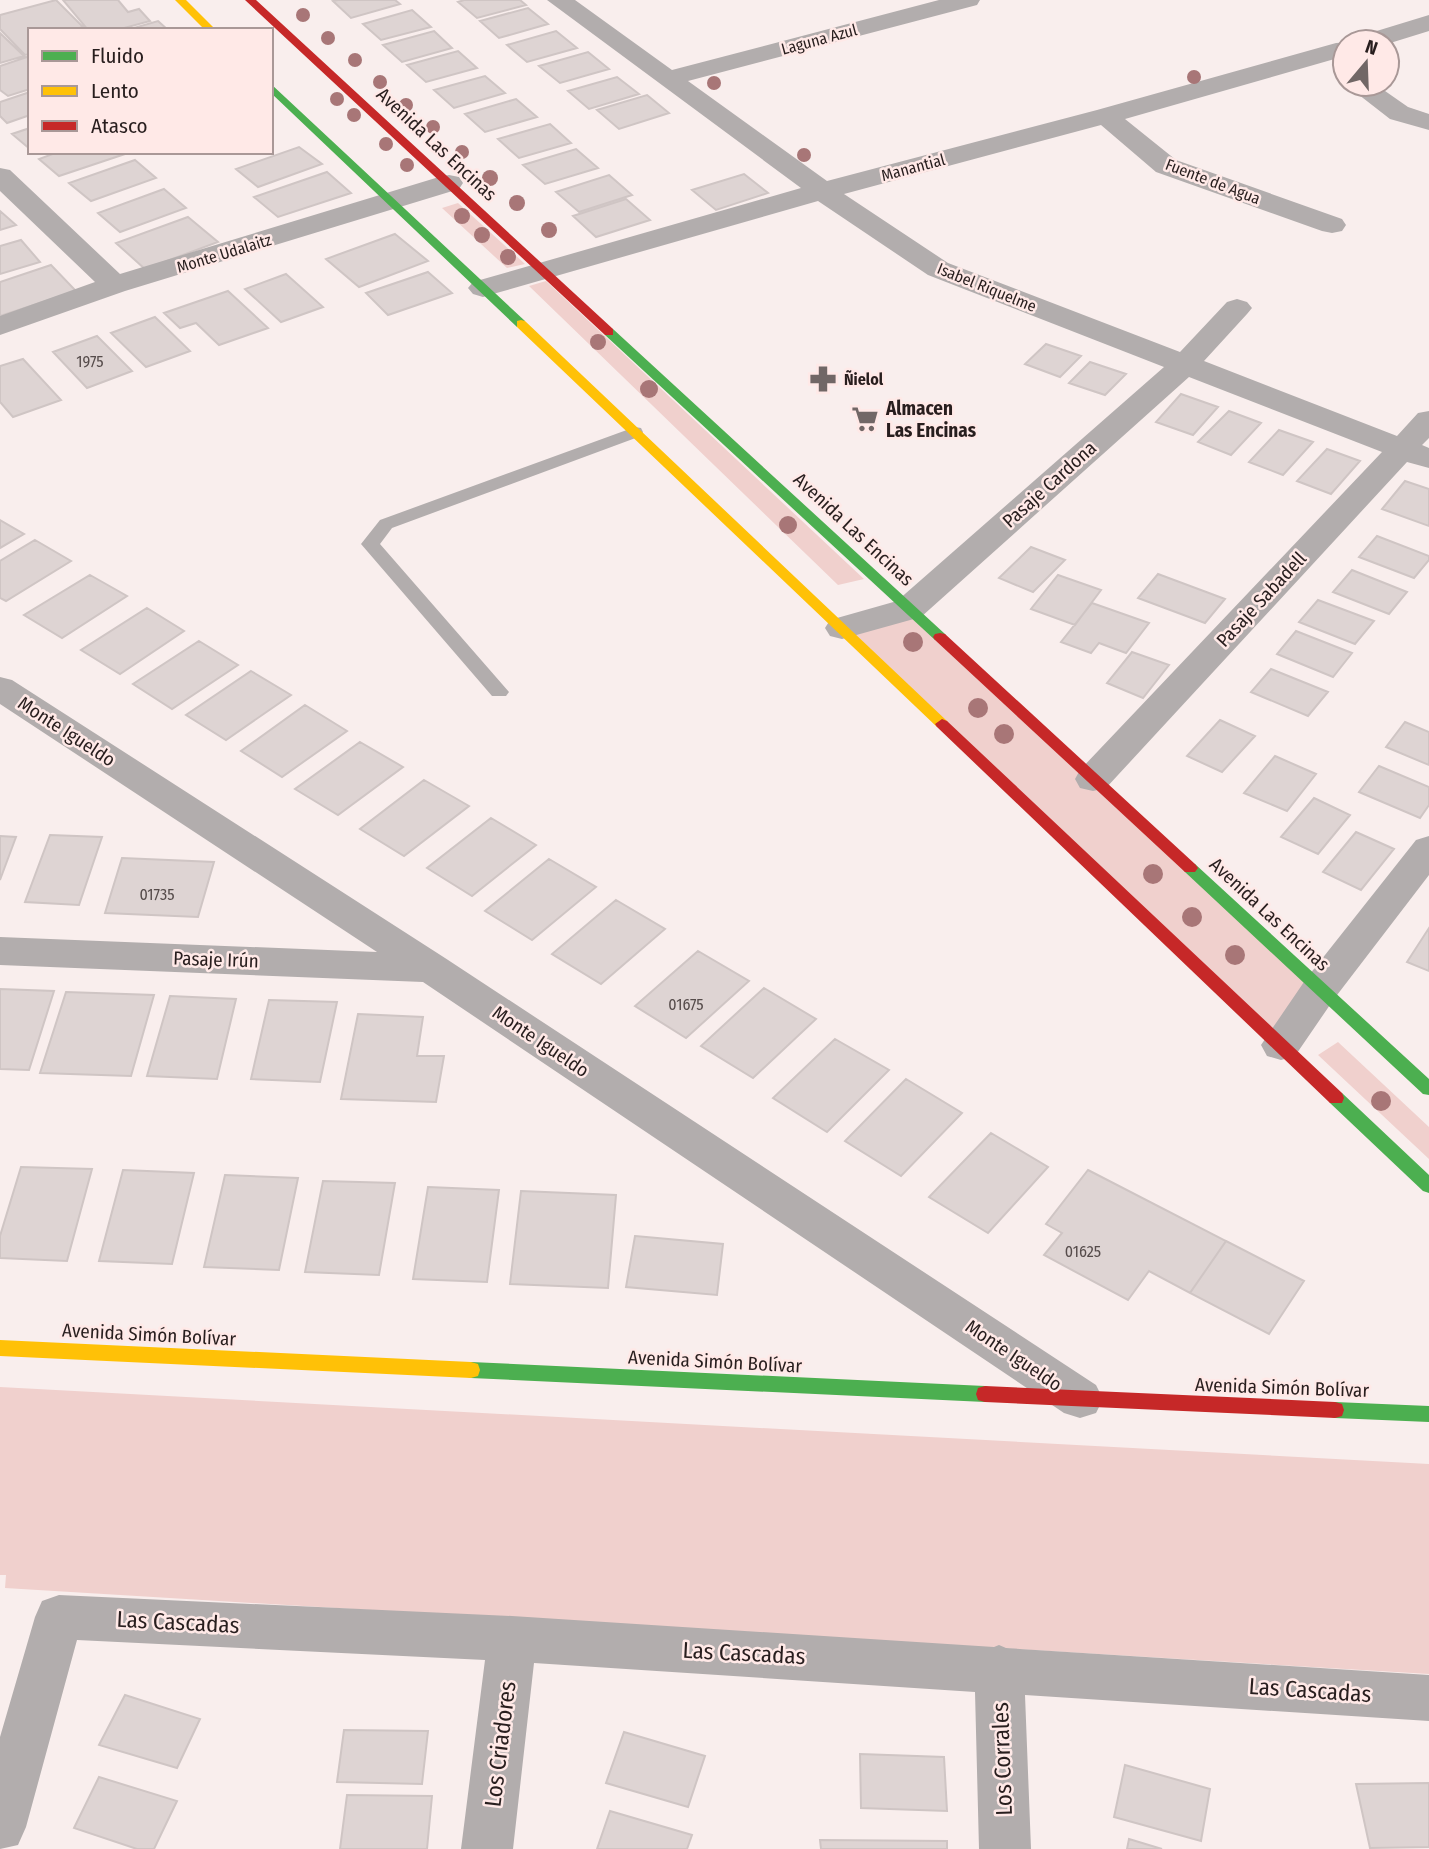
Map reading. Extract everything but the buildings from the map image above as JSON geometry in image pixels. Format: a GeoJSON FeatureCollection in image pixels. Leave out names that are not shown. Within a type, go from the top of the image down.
{"type":"FeatureCollection","features":[{"type":"Feature","properties":{"kind":"main road"},"geometry":{"type":"LineString","coordinates":[[180,0],[209,28]]}},
{"type":"Feature","properties":{"kind":"main road","name":"Avenida Las Encinas"},"geometry":{"type":"LineString","coordinates":[[250,0],[1429,1089]]}},
{"type":"Feature","properties":{"kind":"main road"},"geometry":{"type":"LineString","coordinates":[[283,59],[306,52]]}},
{"type":"Feature","properties":{"kind":"main road"},"geometry":{"type":"LineString","coordinates":[[273,89],[1429,1186]]}},
{"type":"Feature","properties":{"kind":"main road","name":"Avenida Simón Bolívar"},"geometry":{"type":"LineString","coordinates":[[0,1348],[1429,1414]]}},
{"type":"Feature","properties":{"kind":"main road"},"geometry":{"type":"LineString","coordinates":[[1393,1413],[1429,1399]]}},
{"type":"Feature","properties":{"kind":"street","name":"Isabel Riquelme"},"geometry":{"type":"LineString","coordinates":[[559,0],[670,78],[822,191],[938,268],[1415,454]]}},
{"type":"Feature","properties":{"kind":"street","name":"Laguna Azul"},"geometry":{"type":"LineString","coordinates":[[670,78],[968,0]]}},
{"type":"Feature","properties":{"kind":"street"},"geometry":{"type":"LineString","coordinates":[[1401,31],[1429,23]]}},
{"type":"Feature","properties":{"kind":"street","name":"Manantial"},"geometry":{"type":"LineString","coordinates":[[483,288],[822,191],[1106,116],[1331,52]]}},
{"type":"Feature","properties":{"kind":"street"},"geometry":{"type":"LineString","coordinates":[[1318,56],[1331,65]]}},
{"type":"Feature","properties":{"kind":"street"},"geometry":{"type":"LineString","coordinates":[[1378,98],[1399,113],[1429,122]]}},
{"type":"Feature","properties":{"kind":"street","name":"Fuente de Agua"},"geometry":{"type":"LineString","coordinates":[[1106,116],[1166,166],[1332,225]]}},
{"type":"Feature","properties":{"kind":"street"},"geometry":{"type":"LineString","coordinates":[[0,176],[115,285]]}},
{"type":"Feature","properties":{"kind":"street","name":"Monte Udalaitz"},"geometry":{"type":"LineString","coordinates":[[0,326],[115,285],[449,183]]}},
{"type":"Feature","properties":{"kind":"street","name":"Pasaje Cardona"},"geometry":{"type":"LineString","coordinates":[[842,628],[909,609],[1185,364],[1237,308]]}},
{"type":"Feature","properties":{"kind":"street","name":"Pasaje Sabadell"},"geometry":{"type":"LineString","coordinates":[[1093,779],[1415,454],[1429,420]]}},
{"type":"Feature","properties":{"kind":"street","name":"Monte Igueldo"},"geometry":{"type":"LineString","coordinates":[[0,688],[431,968],[1080,1399]]}},
{"type":"Feature","properties":{"kind":"street"},"geometry":{"type":"LineString","coordinates":[[1281,1045],[1429,849]]}},
{"type":"Feature","properties":{"kind":"street","name":"Pasaje Irún"},"geometry":{"type":"LineString","coordinates":[[0,951],[431,968]]}},
{"type":"Feature","properties":{"kind":"street","name":"Las Cascadas"},"geometry":{"type":"LineString","coordinates":[[0,1827],[59,1617],[512,1639],[999,1668],[1429,1698]]}},
{"type":"Feature","properties":{"kind":"street","name":"Los Criadores"},"geometry":{"type":"LineString","coordinates":[[487,1849],[512,1639]]}},
{"type":"Feature","properties":{"kind":"street","name":"Los Corrales"},"geometry":{"type":"LineString","coordinates":[[999,1668],[1005,1849]]}},
{"type":"Feature","properties":{"kind":"lane"},"geometry":{"type":"LineString","coordinates":[[499,692],[370,544],[386,524],[635,432]]}},
{"type":"Feature","properties":{"kind":"shaded area"},"geometry":{"type":"Polygon","coordinates":[[[458,203],[525,264],[507,268],[442,208],[458,203]]]}},
{"type":"Feature","properties":{"kind":"shaded area"},"geometry":{"type":"Polygon","coordinates":[[[546,281],[864,579],[838,585],[529,286],[546,281]]]}},
{"type":"Feature","properties":{"kind":"shaded area"},"geometry":{"type":"Polygon","coordinates":[[[909,609],[1320,989],[1281,1045],[842,628],[909,609]]]}},
{"type":"Feature","properties":{"kind":"shaded area"},"geometry":{"type":"Polygon","coordinates":[[[1338,1042],[1429,1127],[1429,1159],[1318,1055],[1338,1042]]]}},
{"type":"Feature","properties":{"kind":"shaded area"},"geometry":{"type":"Polygon","coordinates":[[[0,1387],[1429,1464],[1429,1674],[5,1588],[6,1575],[0,1575],[0,1387]]]}},
{"type":"Feature","properties":{"kind":"traffic: fast"},"geometry":{"type":"LineString","coordinates":[[273,89],[521,324]]}},
{"type":"Feature","properties":{"kind":"traffic: fast"},"geometry":{"type":"LineString","coordinates":[[609,332],[940,637]]}},
{"type":"Feature","properties":{"kind":"traffic: fast"},"geometry":{"type":"LineString","coordinates":[[1190,868],[1429,1089]]}},
{"type":"Feature","properties":{"kind":"traffic: fast"},"geometry":{"type":"LineString","coordinates":[[1336,1098],[1429,1186]]}},
{"type":"Feature","properties":{"kind":"traffic: fast"},"geometry":{"type":"LineString","coordinates":[[471,1370],[985,1394]]}},
{"type":"Feature","properties":{"kind":"traffic: fast"},"geometry":{"type":"LineString","coordinates":[[1335,1410],[1429,1414]]}},
{"type":"Feature","properties":{"kind":"traffic: slow"},"geometry":{"type":"LineString","coordinates":[[180,0],[209,28]]}},
{"type":"Feature","properties":{"kind":"traffic: slow"},"geometry":{"type":"LineString","coordinates":[[521,324],[942,724]]}},
{"type":"Feature","properties":{"kind":"traffic: slow"},"geometry":{"type":"LineString","coordinates":[[0,1348],[471,1370]]}},
{"type":"Feature","properties":{"kind":"traffic: jam"},"geometry":{"type":"LineString","coordinates":[[250,0],[609,332]]}},
{"type":"Feature","properties":{"kind":"traffic: jam"},"geometry":{"type":"LineString","coordinates":[[940,637],[1190,868]]}},
{"type":"Feature","properties":{"kind":"traffic: jam"},"geometry":{"type":"LineString","coordinates":[[942,724],[1336,1098]]}},
{"type":"Feature","properties":{"kind":"traffic: jam"},"geometry":{"type":"LineString","coordinates":[[985,1394],[1335,1410]]}},
{"type":"Feature","properties":{"kind":"place","name":"Ñielol"},"geometry":{"type":"Point","coordinates":[823,379]}},
{"type":"Feature","properties":{"kind":"place","name":"Almacen Las Encinas"},"geometry":{"type":"Point","coordinates":[865,419]}}]}
